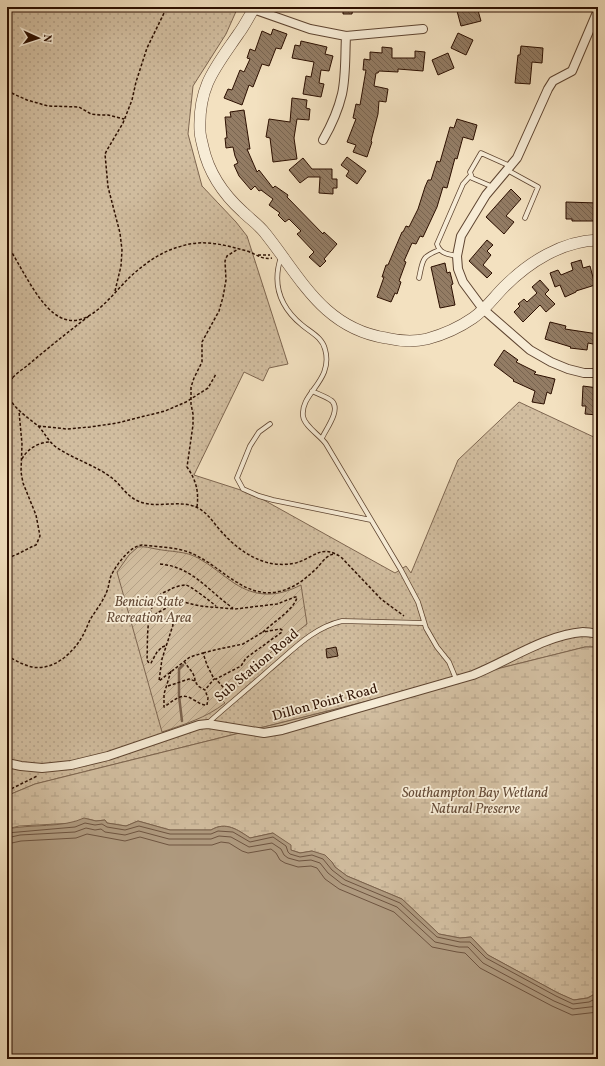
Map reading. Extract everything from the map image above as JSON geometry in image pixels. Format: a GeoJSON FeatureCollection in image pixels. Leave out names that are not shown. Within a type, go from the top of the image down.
{"type":"FeatureCollection","features":[{"type":"Feature","properties":{"kind":"street"},"geometry":{"type":"LineString","coordinates":[[423,29],[346,36],[310,29],[254,8],[240,32],[209,77],[200,102],[200,132],[207,163],[215,180],[232,202],[264,231],[301,282],[317,301],[335,317],[356,329],[378,337],[401,341],[426,340],[449,331],[473,318],[523,270],[551,251],[583,240],[598,240]]}},
{"type":"Feature","properties":{"kind":"street"},"geometry":{"type":"LineString","coordinates":[[598,10],[572,71],[553,81],[548,89],[517,158],[493,187],[470,219],[461,236],[457,256],[458,269],[463,282],[483,309],[530,350],[551,362],[568,369],[598,373]]}},
{"type":"Feature","properties":{"kind":"street"},"geometry":{"type":"LineString","coordinates":[[324,140],[334,119],[342,94],[345,71],[346,36]]}},
{"type":"Feature","properties":{"kind":"street","name":"Dillon Point Road"},"geometry":{"type":"LineString","coordinates":[[7,763],[21,766],[53,768],[71,765],[108,756],[199,725],[208,724],[264,733],[282,730],[489,668],[546,642],[567,635],[584,632],[598,634]]}},
{"type":"Feature","properties":{"kind":"lane"},"geometry":{"type":"LineString","coordinates":[[439,250],[438,244],[440,235],[463,184],[471,175],[470,172],[481,153],[509,168],[538,187],[525,218]]}},
{"type":"Feature","properties":{"kind":"lane"},"geometry":{"type":"LineString","coordinates":[[471,175],[472,178],[493,187]]}},
{"type":"Feature","properties":{"kind":"lane"},"geometry":{"type":"LineString","coordinates":[[419,278],[423,259],[429,254],[439,250],[457,256]]}},
{"type":"Feature","properties":{"kind":"lane"},"geometry":{"type":"LineString","coordinates":[[282,254],[276,270],[276,281],[279,296],[292,315],[318,337],[324,347],[327,359],[325,372],[312,391],[304,408],[303,417],[310,428],[322,438],[371,520],[418,602],[423,623],[437,647],[449,662],[456,679]]}},
{"type":"Feature","properties":{"kind":"lane"},"geometry":{"type":"LineString","coordinates":[[312,391],[332,402],[335,406],[336,412],[322,438]]}},
{"type":"Feature","properties":{"kind":"lane"},"geometry":{"type":"LineString","coordinates":[[270,424],[259,432],[250,446],[237,478],[243,489],[273,500],[371,520]]}},
{"type":"Feature","properties":{"kind":"lane","name":"Sub Station Road"},"geometry":{"type":"LineString","coordinates":[[208,724],[234,699],[269,671],[303,640],[333,623],[342,621],[423,623]]}},
{"type":"Feature","properties":{"kind":"path"},"geometry":{"type":"LineString","coordinates":[[114,293],[121,266],[122,250],[120,233],[108,187],[106,154],[125,119],[147,48],[167,7]]}},
{"type":"Feature","properties":{"kind":"path"},"geometry":{"type":"LineString","coordinates":[[7,91],[27,100],[48,106],[79,107],[91,114],[108,115],[125,119]]}},
{"type":"Feature","properties":{"kind":"path"},"geometry":{"type":"LineString","coordinates":[[10,401],[8,389],[13,378],[46,349],[90,316],[131,276],[148,262],[172,248],[202,242],[220,244],[256,255],[264,259],[282,254]]}},
{"type":"Feature","properties":{"kind":"path"},"geometry":{"type":"LineString","coordinates":[[7,245],[36,292],[49,309],[66,320],[80,321],[90,316]]}},
{"type":"Feature","properties":{"kind":"path"},"geometry":{"type":"LineString","coordinates":[[197,508],[197,488],[194,477],[187,467],[194,414],[191,399],[191,387],[202,362],[202,342],[219,311],[223,297],[226,280],[225,261],[227,256],[238,249]]}},
{"type":"Feature","properties":{"kind":"path"},"geometry":{"type":"LineString","coordinates":[[38,426],[67,429],[117,423],[165,411],[191,399],[208,388],[216,374]]}},
{"type":"Feature","properties":{"kind":"path"},"geometry":{"type":"LineString","coordinates":[[7,380],[13,378]]}},
{"type":"Feature","properties":{"kind":"path"},"geometry":{"type":"LineString","coordinates":[[7,397],[19,411],[38,426],[50,442],[70,456],[112,478],[136,500],[154,504],[185,504],[197,508],[207,514],[227,538],[235,545],[252,557],[270,563],[288,564],[298,562],[326,551],[336,554],[346,562],[381,599],[411,622]]}},
{"type":"Feature","properties":{"kind":"path"},"geometry":{"type":"LineString","coordinates":[[7,558],[19,554],[36,545],[40,536],[36,515],[23,484],[21,472],[22,444],[19,411]]}},
{"type":"Feature","properties":{"kind":"path"},"geometry":{"type":"LineString","coordinates":[[21,460],[24,455],[42,442],[50,442]]}},
{"type":"Feature","properties":{"kind":"path"},"geometry":{"type":"LineString","coordinates":[[7,656],[33,667],[55,664],[65,657],[82,637],[106,592],[114,572],[130,550],[135,546],[145,545],[193,553],[214,565],[237,583],[263,593],[278,592],[293,587],[307,577],[328,556],[336,554]]}},
{"type":"Feature","properties":{"kind":"path"},"geometry":{"type":"LineString","coordinates":[[160,564],[175,567],[191,574],[205,584],[218,598],[235,609]]}},
{"type":"Feature","properties":{"kind":"path"},"geometry":{"type":"LineString","coordinates":[[166,645],[162,647],[151,663],[149,663],[147,660],[147,635],[153,605],[160,596],[180,586],[186,585],[218,607]]}},
{"type":"Feature","properties":{"kind":"path"},"geometry":{"type":"LineString","coordinates":[[295,596],[298,597],[285,614],[263,632],[243,644],[190,657],[159,681],[162,659],[173,629],[170,620],[150,617],[180,602],[235,609],[277,604],[295,596]]}},
{"type":"Feature","properties":{"kind":"path"},"geometry":{"type":"LineString","coordinates":[[205,690],[215,679],[241,666],[246,658],[282,632],[282,630],[280,629],[263,632]]}},
{"type":"Feature","properties":{"kind":"path"},"geometry":{"type":"LineString","coordinates":[[204,653],[207,665],[215,679],[234,699]]}},
{"type":"Feature","properties":{"kind":"path"},"geometry":{"type":"LineString","coordinates":[[171,671],[168,686],[164,694],[164,707],[181,696],[207,705],[208,698],[205,690],[198,686],[194,675],[188,669],[184,661]]}},
{"type":"Feature","properties":{"kind":"path"},"geometry":{"type":"LineString","coordinates":[[168,686],[189,679],[195,681]]}},
{"type":"Feature","properties":{"kind":"path"},"geometry":{"type":"LineString","coordinates":[[7,791],[53,768]]}},
{"type":"Feature","properties":{"kind":"green space","name":"Benicia State Recreation Area"},"geometry":{"type":"Polygon","coordinates":[[[7,7],[238,7],[226,34],[193,86],[188,134],[202,186],[247,236],[288,364],[269,368],[263,381],[244,372],[194,475],[253,494],[395,573],[406,566],[411,573],[458,460],[519,402],[598,439],[598,647],[585,647],[35,784],[11,794],[7,798],[7,7]]]}},
{"type":"Feature","properties":{"kind":"green space"},"geometry":{"type":"Polygon","coordinates":[[[138,547],[188,554],[198,558],[242,588],[259,593],[275,594],[301,585],[307,624],[266,656],[220,698],[225,703],[203,717],[162,732],[117,572],[129,555],[138,547]]]}},
{"type":"Feature","properties":{"kind":"green space","name":"Southampton Bay Wetland Natural Preserve"},"geometry":{"type":"Polygon","coordinates":[[[585,647],[598,647],[598,998],[593,995],[587,998],[573,1000],[488,955],[471,937],[460,938],[439,934],[402,899],[347,876],[335,867],[332,862],[312,851],[300,853],[291,850],[273,833],[250,838],[227,826],[216,827],[211,830],[170,830],[138,821],[126,826],[107,823],[105,820],[96,821],[88,819],[75,823],[19,826],[7,829],[7,798],[11,794],[35,784],[585,647]]]}},
{"type":"Feature","properties":{"kind":"water"},"geometry":{"type":"Polygon","coordinates":[[[84,818],[96,821],[105,820],[107,823],[126,826],[138,821],[170,830],[211,830],[216,827],[227,826],[250,838],[273,833],[291,845],[291,850],[300,853],[312,851],[325,855],[335,867],[347,876],[402,899],[439,934],[460,938],[471,937],[488,955],[558,993],[574,1000],[588,998],[593,995],[598,998],[598,1059],[7,1059],[7,829],[57,825],[84,818]]]}},
{"type":"Feature","properties":{"kind":"building"},"geometry":{"type":"Polygon","coordinates":[[[343,7],[353,7],[352,14],[343,14],[343,7]]]}},
{"type":"Feature","properties":{"kind":"building"},"geometry":{"type":"Polygon","coordinates":[[[477,7],[481,21],[461,26],[457,11],[477,7]]]}},
{"type":"Feature","properties":{"kind":"building"},"geometry":{"type":"Polygon","coordinates":[[[273,29],[287,34],[281,49],[276,48],[269,66],[262,64],[253,87],[249,85],[242,105],[224,98],[228,89],[232,90],[240,70],[244,72],[250,59],[247,58],[250,49],[255,51],[262,31],[271,35],[273,29]]]}},
{"type":"Feature","properties":{"kind":"building"},"geometry":{"type":"Polygon","coordinates":[[[458,33],[473,40],[466,55],[451,48],[458,33]]]}},
{"type":"Feature","properties":{"kind":"building"},"geometry":{"type":"Polygon","coordinates":[[[301,41],[327,47],[325,54],[333,56],[329,71],[321,70],[319,83],[324,84],[321,97],[303,94],[306,76],[311,77],[314,62],[292,58],[295,45],[300,46],[301,41]]]}},
{"type":"Feature","properties":{"kind":"building"},"geometry":{"type":"Polygon","coordinates":[[[521,46],[543,48],[542,63],[532,62],[530,84],[515,83],[518,55],[520,55],[521,46]]]}},
{"type":"Feature","properties":{"kind":"building"},"geometry":{"type":"Polygon","coordinates":[[[382,47],[392,48],[392,58],[415,58],[415,51],[425,52],[423,71],[398,69],[398,72],[379,71],[376,73],[374,86],[388,89],[386,102],[379,101],[378,114],[372,142],[367,157],[353,152],[356,145],[347,142],[356,119],[353,118],[356,104],[360,105],[366,70],[363,70],[364,59],[370,60],[370,52],[382,53],[382,47]]]}},
{"type":"Feature","properties":{"kind":"building"},"geometry":{"type":"Polygon","coordinates":[[[448,53],[454,68],[438,75],[432,60],[448,53]]]}},
{"type":"Feature","properties":{"kind":"building"},"geometry":{"type":"Polygon","coordinates":[[[292,98],[307,100],[306,108],[310,109],[309,120],[297,119],[294,138],[297,159],[273,162],[270,138],[266,137],[269,119],[290,122],[292,98]]]}},
{"type":"Feature","properties":{"kind":"building"},"geometry":{"type":"Polygon","coordinates":[[[244,110],[250,149],[247,149],[257,172],[259,170],[273,188],[275,186],[288,195],[287,197],[323,234],[324,232],[337,244],[324,259],[326,261],[320,267],[309,257],[314,252],[297,234],[301,231],[289,219],[285,222],[278,215],[280,213],[269,205],[273,199],[261,190],[259,191],[255,186],[251,190],[239,176],[234,165],[238,163],[233,147],[226,148],[225,138],[227,138],[225,117],[231,117],[230,112],[244,110]]]}},
{"type":"Feature","properties":{"kind":"building"},"geometry":{"type":"Polygon","coordinates":[[[457,119],[477,125],[473,140],[463,137],[457,159],[455,158],[447,188],[443,187],[437,207],[423,237],[420,236],[416,244],[412,243],[404,261],[406,262],[399,281],[401,282],[397,294],[395,293],[391,302],[377,297],[384,277],[382,277],[386,265],[388,265],[402,232],[406,226],[409,227],[418,209],[428,180],[431,180],[437,161],[440,162],[450,127],[454,128],[457,119]]]}},
{"type":"Feature","properties":{"kind":"building"},"geometry":{"type":"Polygon","coordinates":[[[347,157],[366,171],[357,184],[346,176],[349,171],[341,165],[347,157]]]}},
{"type":"Feature","properties":{"kind":"building"},"geometry":{"type":"Polygon","coordinates":[[[303,158],[312,169],[332,169],[332,179],[337,179],[337,188],[333,188],[333,194],[319,193],[320,177],[308,177],[300,183],[289,170],[303,158]]]}},
{"type":"Feature","properties":{"kind":"building"},"geometry":{"type":"Polygon","coordinates":[[[511,189],[521,199],[506,216],[514,222],[504,234],[486,217],[511,189]]]}},
{"type":"Feature","properties":{"kind":"building"},"geometry":{"type":"Polygon","coordinates":[[[566,202],[598,203],[598,221],[572,221],[572,219],[566,219],[566,202]]]}},
{"type":"Feature","properties":{"kind":"building"},"geometry":{"type":"Polygon","coordinates":[[[487,240],[493,245],[487,251],[491,255],[483,265],[492,273],[487,278],[469,261],[487,240]]]}},
{"type":"Feature","properties":{"kind":"building"},"geometry":{"type":"Polygon","coordinates":[[[581,260],[583,268],[590,266],[595,285],[576,291],[565,297],[560,285],[555,287],[550,273],[558,270],[561,275],[573,270],[571,263],[581,260]]]}},
{"type":"Feature","properties":{"kind":"building"},"geometry":{"type":"Polygon","coordinates":[[[445,263],[447,273],[450,272],[453,284],[451,285],[455,305],[440,308],[431,267],[445,263]]]}},
{"type":"Feature","properties":{"kind":"building"},"geometry":{"type":"Polygon","coordinates":[[[540,280],[549,290],[545,294],[555,304],[546,312],[540,305],[523,322],[514,312],[520,306],[518,304],[524,299],[527,302],[537,293],[532,287],[540,280]]]}},
{"type":"Feature","properties":{"kind":"building"},"geometry":{"type":"Polygon","coordinates":[[[550,322],[566,326],[565,329],[598,334],[598,345],[588,343],[587,350],[570,348],[571,347],[545,339],[550,322]]]}},
{"type":"Feature","properties":{"kind":"building"},"geometry":{"type":"Polygon","coordinates":[[[504,350],[518,360],[516,362],[536,372],[534,374],[555,379],[551,394],[547,392],[544,404],[532,402],[535,391],[513,381],[514,380],[494,365],[504,350]]]}},
{"type":"Feature","properties":{"kind":"building"},"geometry":{"type":"Polygon","coordinates":[[[583,386],[598,388],[598,415],[585,414],[586,406],[582,406],[583,386]]]}},
{"type":"Feature","properties":{"kind":"building"},"geometry":{"type":"Polygon","coordinates":[[[336,647],[338,656],[327,658],[326,649],[336,647]]]}},
{"type":"Feature","properties":{"kind":"waterway"},"geometry":{"type":"LineString","coordinates":[[182,721],[179,696],[179,669],[183,665]]}}]}
